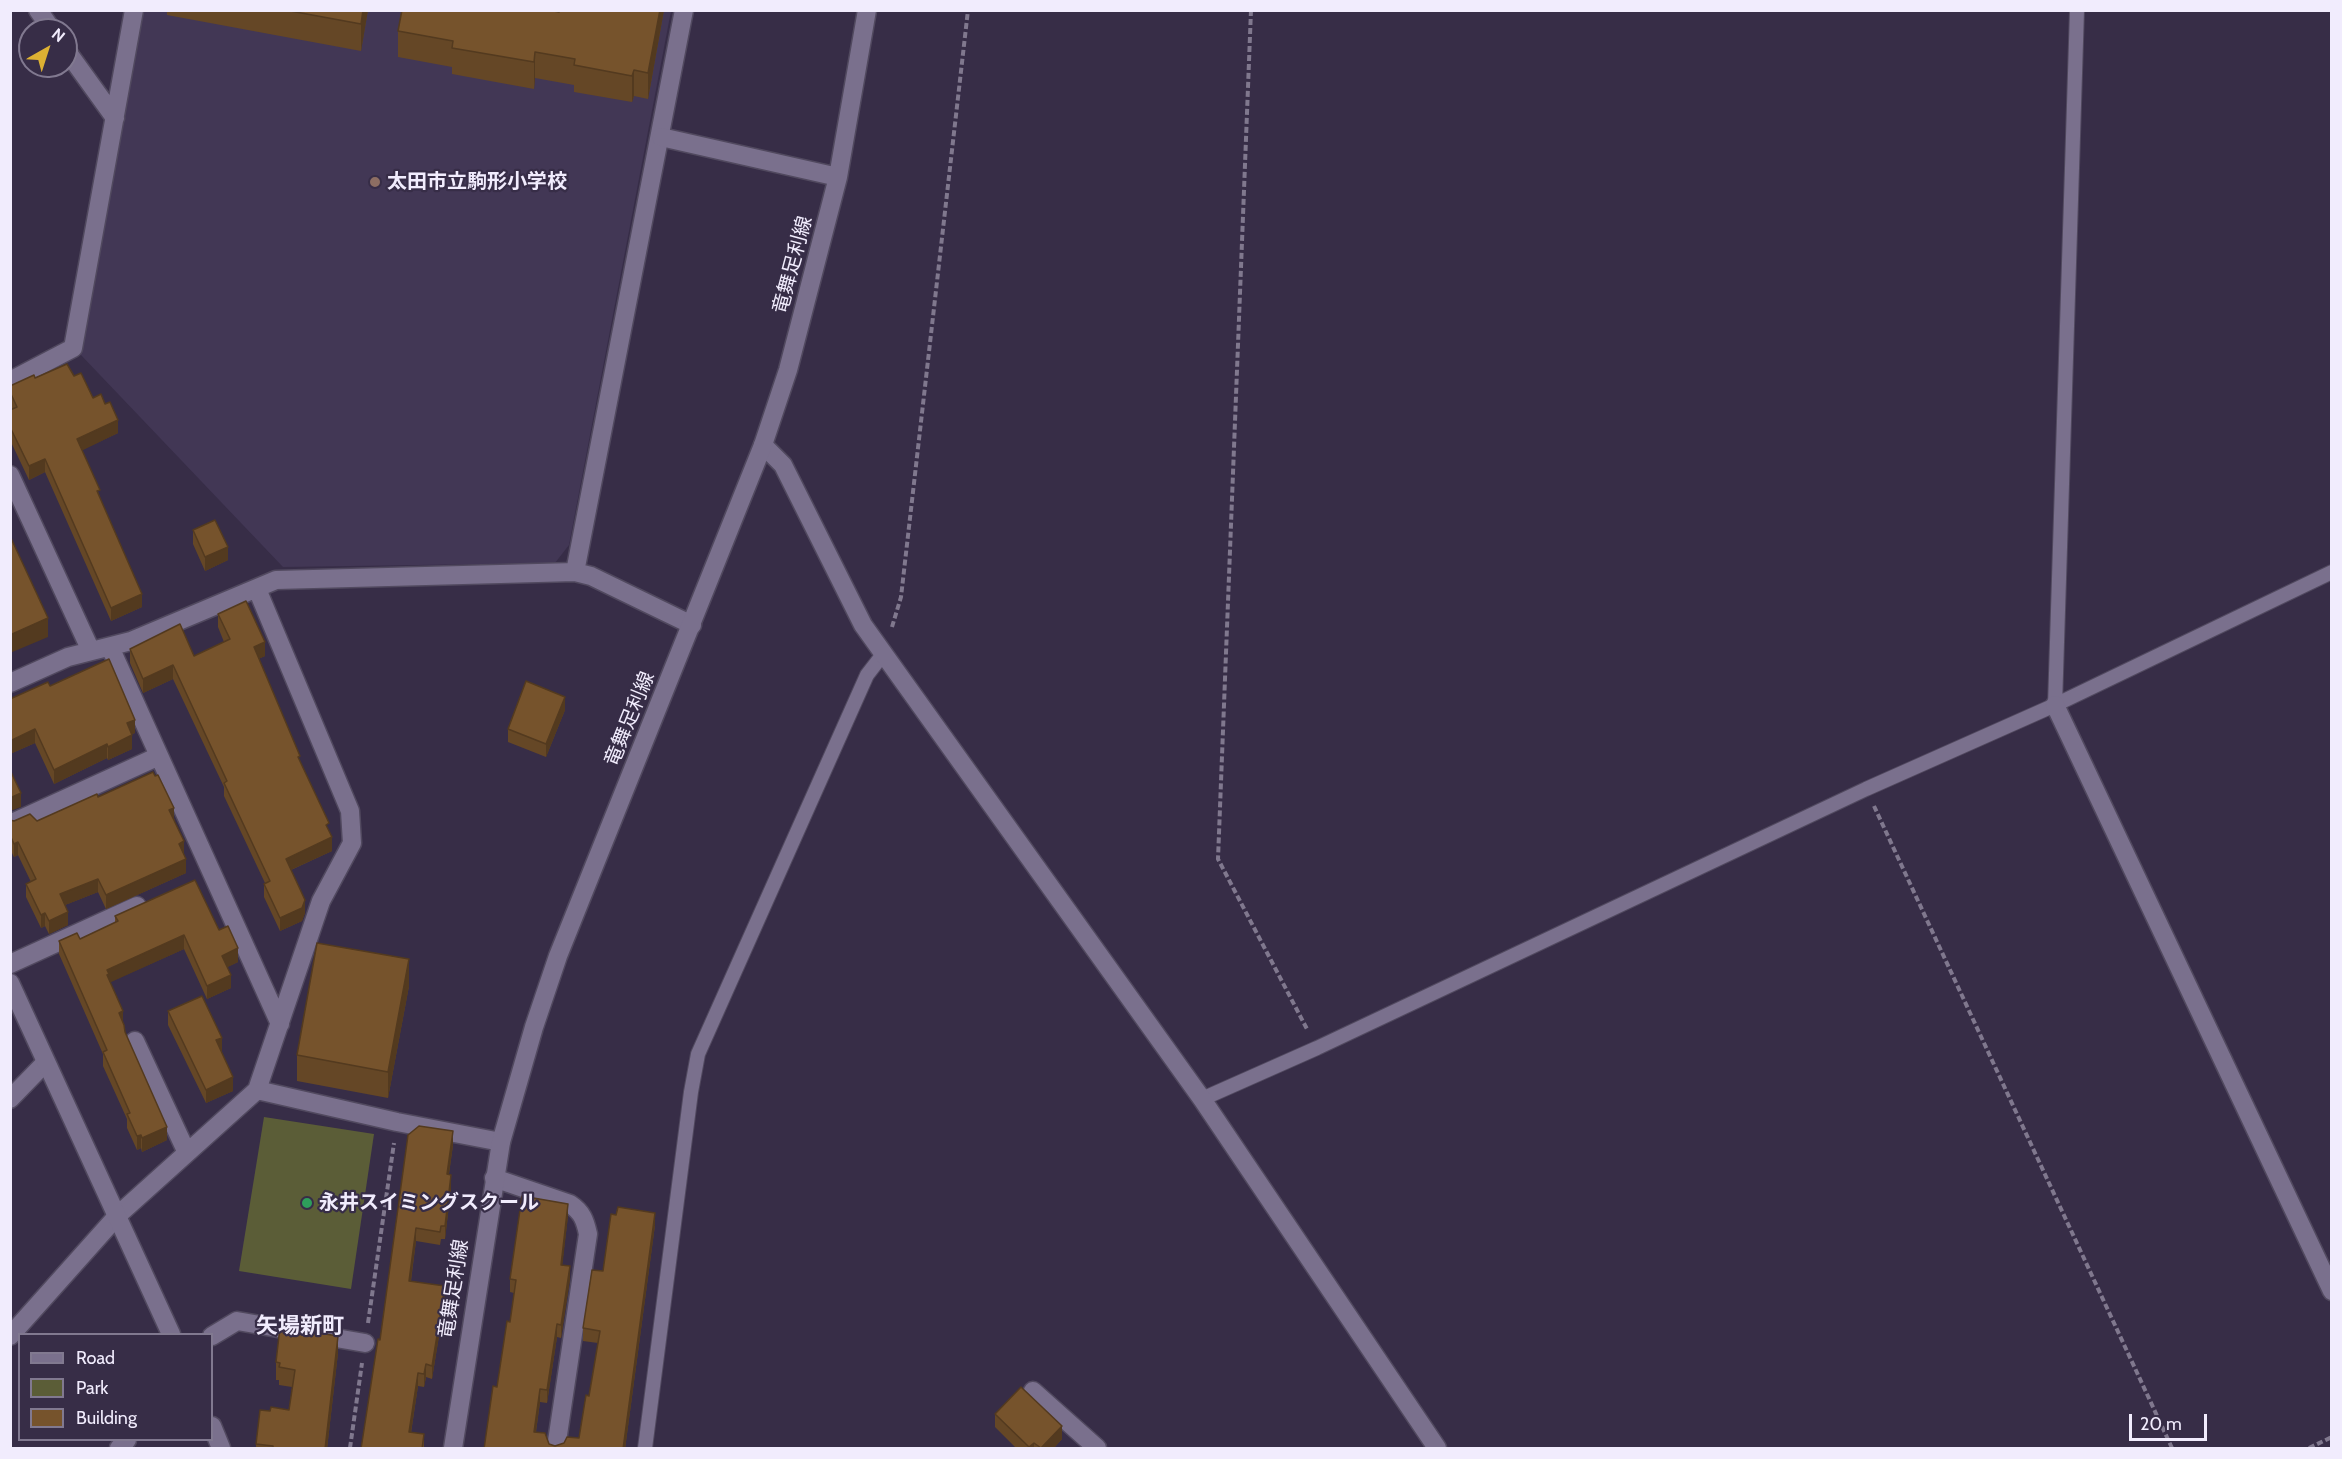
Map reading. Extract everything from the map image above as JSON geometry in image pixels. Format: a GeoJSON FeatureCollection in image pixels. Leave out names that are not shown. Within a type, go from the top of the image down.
{"type":"FeatureCollection","features":[{"type":"Feature","properties":{"kind":"street"},"geometry":{"type":"LineString","coordinates":[[10,381],[73,348],[134,10]]}},
{"type":"Feature","properties":{"kind":"street"},"geometry":{"type":"LineString","coordinates":[[575,572],[684,10]]}},
{"type":"Feature","properties":{"kind":"street","name":"竜舞足利線"},"geometry":{"type":"LineString","coordinates":[[453,1449],[494,1178],[501,1142],[534,1027],[558,956],[763,445],[788,370],[838,177],[867,10]]}},
{"type":"Feature","properties":{"kind":"street"},"geometry":{"type":"LineString","coordinates":[[78,67],[115,118]]}},
{"type":"Feature","properties":{"kind":"street"},"geometry":{"type":"LineString","coordinates":[[661,137],[838,177]]}},
{"type":"Feature","properties":{"kind":"street"},"geometry":{"type":"LineString","coordinates":[[763,445],[783,465],[863,625],[1202,1099],[1437,1449]]}},
{"type":"Feature","properties":{"kind":"street"},"geometry":{"type":"LineString","coordinates":[[10,475],[92,651]]}},
{"type":"Feature","properties":{"kind":"street"},"geometry":{"type":"LineString","coordinates":[[10,683],[68,657],[131,641],[276,580],[575,572],[591,576],[692,625]]}},
{"type":"Feature","properties":{"kind":"street"},"geometry":{"type":"LineString","coordinates":[[10,1336],[117,1215],[257,1090],[321,901],[352,843],[350,811],[257,589]]}},
{"type":"Feature","properties":{"kind":"street"},"geometry":{"type":"LineString","coordinates":[[110,647],[280,1024]]}},
{"type":"Feature","properties":{"kind":"street"},"geometry":{"type":"LineString","coordinates":[[2055,705],[2331,1291]]}},
{"type":"Feature","properties":{"kind":"street"},"geometry":{"type":"LineString","coordinates":[[10,824],[159,756]]}},
{"type":"Feature","properties":{"kind":"street"},"geometry":{"type":"LineString","coordinates":[[191,882],[212,873]]}},
{"type":"Feature","properties":{"kind":"street"},"geometry":{"type":"LineString","coordinates":[[10,964],[148,901]]}},
{"type":"Feature","properties":{"kind":"street"},"geometry":{"type":"LineString","coordinates":[[10,983],[170,1333]]}},
{"type":"Feature","properties":{"kind":"street"},"geometry":{"type":"LineString","coordinates":[[135,1041],[187,1153]]}},
{"type":"Feature","properties":{"kind":"street"},"geometry":{"type":"LineString","coordinates":[[10,1099],[45,1063]]}},
{"type":"Feature","properties":{"kind":"street"},"geometry":{"type":"LineString","coordinates":[[257,1090],[397,1122],[501,1142]]}},
{"type":"Feature","properties":{"kind":"street"},"geometry":{"type":"LineString","coordinates":[[494,1178],[570,1204],[581,1212],[588,1234],[556,1449]]}},
{"type":"Feature","properties":{"kind":"street"},"geometry":{"type":"LineString","coordinates":[[213,1335],[237,1321],[365,1342]]}},
{"type":"Feature","properties":{"kind":"street"},"geometry":{"type":"LineString","coordinates":[[1034,1391],[1095,1448]]}},
{"type":"Feature","properties":{"kind":"street"},"geometry":{"type":"LineString","coordinates":[[213,1429],[221,1449]]}},
{"type":"Feature","properties":{"kind":"lane"},"geometry":{"type":"LineString","coordinates":[[2055,705],[2077,10]]}},
{"type":"Feature","properties":{"kind":"lane"},"geometry":{"type":"LineString","coordinates":[[1202,1099],[1317,1048],[1866,789],[2055,705],[2331,572]]}},
{"type":"Feature","properties":{"kind":"lane"},"geometry":{"type":"LineString","coordinates":[[645,1449],[691,1092],[698,1054],[867,675],[884,653]]}},
{"type":"Feature","properties":{"kind":"path"},"geometry":{"type":"LineString","coordinates":[[884,653],[901,597],[968,10]]}},
{"type":"Feature","properties":{"kind":"path"},"geometry":{"type":"LineString","coordinates":[[1251,10],[1218,859],[1317,1048]]}},
{"type":"Feature","properties":{"kind":"path"},"geometry":{"type":"LineString","coordinates":[[1866,789],[2172,1449]]}},
{"type":"Feature","properties":{"kind":"path"},"geometry":{"type":"LineString","coordinates":[[350,1449],[394,1142]]}},
{"type":"Feature","properties":{"kind":"path"},"geometry":{"type":"LineString","coordinates":[[2308,1449],[2331,1437]]}},
{"type":"Feature","properties":{"kind":"shaded area","name":"太田市立駒形小学校"},"geometry":{"type":"Polygon","coordinates":[[[142,11],[671,11],[569,545],[555,563],[283,567],[80,354],[142,11]]]}},
{"type":"Feature","properties":{"kind":"green space","name":"永井スイミングスクール"},"geometry":{"type":"Polygon","coordinates":[[[264,1117],[374,1134],[351,1289],[239,1271],[264,1117]]]}},
{"type":"Feature","properties":{"kind":"building"},"geometry":{"type":"Polygon","coordinates":[[[285,10],[363,10],[361,24],[285,10]]]}},
{"type":"Feature","properties":{"kind":"building"},"geometry":{"type":"Polygon","coordinates":[[[402,10],[548,10],[559,12],[559,10],[660,10],[648,73],[634,70],[632,76],[574,65],[575,59],[535,52],[534,62],[452,48],[453,41],[398,31],[402,10]]]}},
{"type":"Feature","properties":{"kind":"building"},"geometry":{"type":"Polygon","coordinates":[[[67,364],[74,376],[81,373],[93,398],[101,394],[105,404],[110,402],[118,420],[77,439],[142,594],[111,608],[45,459],[29,466],[10,427],[10,410],[17,407],[10,392],[10,386],[67,364]]]}},
{"type":"Feature","properties":{"kind":"building"},"geometry":{"type":"Polygon","coordinates":[[[215,520],[228,547],[205,557],[193,530],[215,520]]]}},
{"type":"Feature","properties":{"kind":"building"},"geometry":{"type":"Polygon","coordinates":[[[10,536],[48,618],[10,635],[10,536]]]}},
{"type":"Feature","properties":{"kind":"building"},"geometry":{"type":"Polygon","coordinates":[[[246,601],[265,642],[254,647],[300,756],[298,757],[329,823],[326,825],[332,837],[286,859],[305,900],[302,908],[280,918],[264,884],[270,881],[224,783],[227,781],[173,665],[143,679],[130,649],[180,624],[194,656],[230,639],[218,614],[246,601]]]}},
{"type":"Feature","properties":{"kind":"building"},"geometry":{"type":"Polygon","coordinates":[[[109,659],[135,720],[127,723],[132,735],[108,747],[107,744],[54,770],[35,729],[10,741],[10,699],[48,682],[50,686],[109,659]]]}},
{"type":"Feature","properties":{"kind":"building"},"geometry":{"type":"Polygon","coordinates":[[[526,681],[565,697],[546,744],[508,729],[526,681]]]}},
{"type":"Feature","properties":{"kind":"building"},"geometry":{"type":"Polygon","coordinates":[[[10,770],[21,793],[10,798],[10,770]]]}},
{"type":"Feature","properties":{"kind":"building"},"geometry":{"type":"Polygon","coordinates":[[[153,772],[155,776],[158,775],[174,808],[169,810],[184,841],[179,844],[186,859],[106,895],[98,879],[60,894],[68,912],[49,921],[45,913],[41,915],[26,884],[36,879],[18,842],[14,844],[10,835],[10,820],[14,821],[30,814],[37,821],[153,772]]]}},
{"type":"Feature","properties":{"kind":"building"},"geometry":{"type":"Polygon","coordinates":[[[195,880],[219,930],[228,926],[238,948],[222,956],[231,975],[207,986],[184,935],[107,970],[109,974],[107,975],[123,1011],[119,1013],[125,1032],[167,1127],[142,1138],[141,1135],[137,1136],[127,1114],[130,1113],[103,1052],[107,1050],[59,941],[77,933],[80,939],[118,921],[115,916],[195,880]]]}},
{"type":"Feature","properties":{"kind":"building"},"geometry":{"type":"Polygon","coordinates":[[[317,943],[409,959],[388,1072],[297,1055],[317,943]]]}},
{"type":"Feature","properties":{"kind":"building"},"geometry":{"type":"Polygon","coordinates":[[[202,996],[222,1038],[216,1040],[233,1077],[206,1090],[168,1011],[202,996]]]}},
{"type":"Feature","properties":{"kind":"building"},"geometry":{"type":"Polygon","coordinates":[[[419,1126],[453,1131],[447,1174],[451,1175],[445,1226],[441,1226],[440,1232],[416,1228],[409,1281],[445,1286],[432,1366],[426,1364],[424,1374],[418,1373],[409,1432],[424,1434],[422,1449],[361,1449],[378,1339],[380,1340],[408,1135],[419,1126]]]}},
{"type":"Feature","properties":{"kind":"building"},"geometry":{"type":"Polygon","coordinates":[[[522,1196],[568,1204],[561,1265],[570,1266],[561,1325],[557,1324],[547,1390],[540,1389],[534,1432],[545,1433],[549,1444],[555,1446],[564,1443],[567,1437],[579,1438],[600,1331],[583,1328],[592,1270],[603,1271],[611,1214],[616,1215],[618,1207],[655,1213],[623,1449],[484,1449],[493,1386],[497,1387],[507,1321],[510,1322],[516,1280],[510,1279],[522,1196]]]}},
{"type":"Feature","properties":{"kind":"building"},"geometry":{"type":"Polygon","coordinates":[[[280,1327],[338,1336],[325,1449],[273,1449],[273,1446],[256,1444],[260,1410],[270,1411],[271,1407],[289,1410],[295,1370],[279,1367],[280,1363],[276,1362],[280,1327]]]}},
{"type":"Feature","properties":{"kind":"building"},"geometry":{"type":"Polygon","coordinates":[[[1021,1387],[1062,1426],[1041,1448],[1034,1443],[1029,1447],[995,1414],[1021,1387]]]}},
{"type":"Feature","properties":{"kind":"place","name":"太田市立駒形小学校"},"geometry":{"type":"Point","coordinates":[375,182]}},
{"type":"Feature","properties":{"kind":"place","name":"永井スイミングスクール"},"geometry":{"type":"Point","coordinates":[307,1203]}},
{"type":"Feature","properties":{"kind":"district","name":"矢場新町"},"geometry":{"type":"Point","coordinates":[300,1327]}}]}
